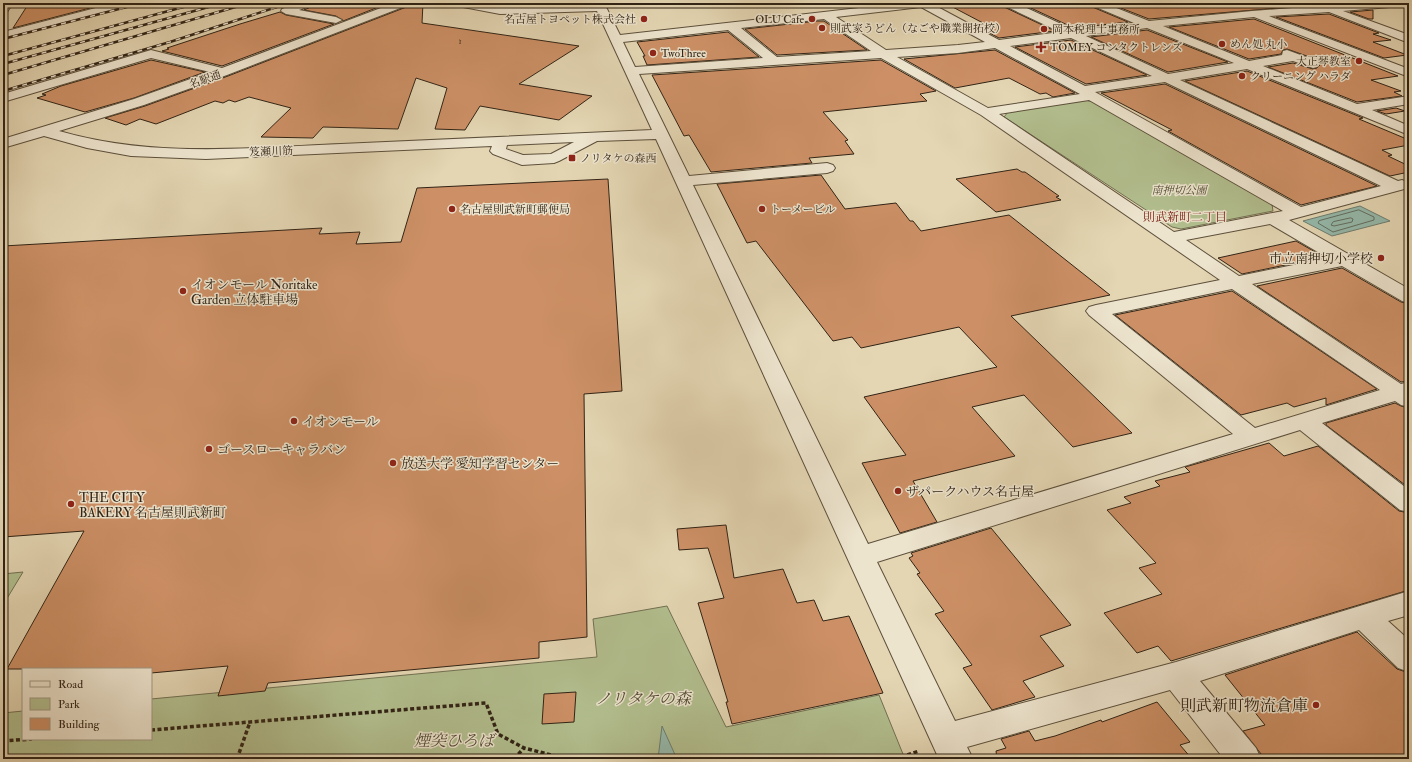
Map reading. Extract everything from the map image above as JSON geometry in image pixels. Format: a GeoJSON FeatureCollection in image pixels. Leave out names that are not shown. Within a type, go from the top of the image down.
{"type":"FeatureCollection","features":[{"type":"Feature","properties":{"kind":"street"},"geometry":{"type":"LineString","coordinates":[[3,10],[8,3]]}},
{"type":"Feature","properties":{"kind":"street"},"geometry":{"type":"LineString","coordinates":[[3,35],[94,8],[128,3]]}},
{"type":"Feature","properties":{"kind":"street"},"geometry":{"type":"LineString","coordinates":[[308,3],[286,11],[336,20]]}},
{"type":"Feature","properties":{"kind":"street","name":"名駅通"},"geometry":{"type":"LineString","coordinates":[[3,134],[125,97],[208,68],[382,3]]}},
{"type":"Feature","properties":{"kind":"street","name":"名駅通"},"geometry":{"type":"LineString","coordinates":[[3,144],[139,102],[223,72],[404,3]]}},
{"type":"Feature","properties":{"kind":"street"},"geometry":{"type":"LineString","coordinates":[[458,3],[500,11],[600,5],[861,557],[941,749],[1409,603]]}},
{"type":"Feature","properties":{"kind":"street"},"geometry":{"type":"LineString","coordinates":[[616,39],[926,3],[1299,213]]}},
{"type":"Feature","properties":{"kind":"street"},"geometry":{"type":"LineString","coordinates":[[1008,3],[1167,78],[1402,185]]}},
{"type":"Feature","properties":{"kind":"street"},"geometry":{"type":"LineString","coordinates":[[1095,3],[1150,24],[1409,131]]}},
{"type":"Feature","properties":{"kind":"street"},"geometry":{"type":"LineString","coordinates":[[1310,3],[1409,39]]}},
{"type":"Feature","properties":{"kind":"street"},"geometry":{"type":"LineString","coordinates":[[631,71],[958,49],[1150,24],[1252,14],[1399,3],[1409,7]]}},
{"type":"Feature","properties":{"kind":"street"},"geometry":{"type":"LineString","coordinates":[[1227,5],[1409,73]]}},
{"type":"Feature","properties":{"kind":"street"},"geometry":{"type":"LineString","coordinates":[[826,15],[883,54],[986,112],[1236,282],[1405,393]]}},
{"type":"Feature","properties":{"kind":"street"},"geometry":{"type":"LineString","coordinates":[[730,26],[774,61]]}},
{"type":"Feature","properties":{"kind":"street"},"geometry":{"type":"LineString","coordinates":[[3,98],[151,54],[223,72]]}},
{"type":"Feature","properties":{"kind":"street"},"geometry":{"type":"LineString","coordinates":[[986,112],[1167,78],[1250,65],[1290,55],[1312,64]]}},
{"type":"Feature","properties":{"kind":"street"},"geometry":{"type":"LineString","coordinates":[[1356,108],[1409,100]]}},
{"type":"Feature","properties":{"kind":"street","name":"笈瀬川筋"},"geometry":{"type":"LineString","coordinates":[[45,132],[87,144],[131,151],[206,154],[500,141],[498,151],[522,160],[554,158],[597,137],[660,134]]}},
{"type":"Feature","properties":{"kind":"street"},"geometry":{"type":"LineString","coordinates":[[683,181],[827,168]]}},
{"type":"Feature","properties":{"kind":"street"},"geometry":{"type":"LineString","coordinates":[[1171,238],[1299,213],[1402,185]]}},
{"type":"Feature","properties":{"kind":"street"},"geometry":{"type":"LineString","coordinates":[[1273,218],[1409,298]]}},
{"type":"Feature","properties":{"kind":"street"},"geometry":{"type":"LineString","coordinates":[[1251,437],[1096,311],[1343,260]]}},
{"type":"Feature","properties":{"kind":"street"},"geometry":{"type":"LineString","coordinates":[[861,557],[1304,421],[1405,393]]}},
{"type":"Feature","properties":{"kind":"street"},"geometry":{"type":"LineString","coordinates":[[1304,421],[1409,503]]}},
{"type":"Feature","properties":{"kind":"street"},"geometry":{"type":"LineString","coordinates":[[1364,617],[1409,659]]}},
{"type":"Feature","properties":{"kind":"street"},"geometry":{"type":"LineString","coordinates":[[1176,675],[1244,759]]}},
{"type":"Feature","properties":{"kind":"path"},"geometry":{"type":"LineString","coordinates":[[152,730],[486,703],[498,734],[524,748],[567,759]]}},
{"type":"Feature","properties":{"kind":"path"},"geometry":{"type":"LineString","coordinates":[[237,759],[250,722]]}},
{"type":"Feature","properties":{"kind":"path"},"geometry":{"type":"LineString","coordinates":[[3,741],[22,740]]}},
{"type":"Feature","properties":{"kind":"path"},"geometry":{"type":"LineString","coordinates":[[514,759],[524,748]]}},
{"type":"Feature","properties":{"kind":"path"},"geometry":{"type":"LineString","coordinates":[[895,759],[941,749]]}},
{"type":"Feature","properties":{"kind":"green space"},"geometry":{"type":"Polygon","coordinates":[[[499,3],[542,3],[543,7],[503,8],[493,6],[499,3]]]}},
{"type":"Feature","properties":{"kind":"green space","name":"南押切公園"},"geometry":{"type":"Polygon","coordinates":[[[1085,100],[1094,102],[1272,204],[1273,211],[1181,229],[1172,227],[1004,117],[1008,112],[1085,100]]]}},
{"type":"Feature","properties":{"kind":"green space"},"geometry":{"type":"Polygon","coordinates":[[[23,572],[3,605],[3,574],[23,572]]]}},
{"type":"Feature","properties":{"kind":"green space","name":"ノリタケの森"},"geometry":{"type":"Polygon","coordinates":[[[667,606],[726,727],[879,695],[905,759],[3,759],[3,713],[22,711],[22,740],[152,740],[152,699],[597,657],[593,619],[667,606]]]}},
{"type":"Feature","properties":{"kind":"water"},"geometry":{"type":"Polygon","coordinates":[[[1360,206],[1390,221],[1332,236],[1303,221],[1360,206]]]}},
{"type":"Feature","properties":{"kind":"water"},"geometry":{"type":"Polygon","coordinates":[[[662,726],[677,759],[658,759],[662,726]]]}},
{"type":"Feature","properties":{"kind":"building"},"geometry":{"type":"Polygon","coordinates":[[[29,3],[90,3],[90,8],[13,28],[29,3]]]}},
{"type":"Feature","properties":{"kind":"building"},"geometry":{"type":"Polygon","coordinates":[[[315,3],[363,3],[381,6],[343,21],[336,16],[304,10],[313,6],[315,3]]]}},
{"type":"Feature","properties":{"kind":"building"},"geometry":{"type":"Polygon","coordinates":[[[410,3],[423,3],[422,23],[579,46],[519,84],[592,96],[559,120],[480,106],[465,130],[435,129],[447,88],[416,78],[398,129],[323,127],[313,138],[261,137],[291,108],[249,97],[235,102],[229,100],[223,103],[215,101],[156,124],[140,119],[126,125],[105,118],[145,106],[228,76],[409,6],[410,3]]]}},
{"type":"Feature","properties":{"kind":"building"},"geometry":{"type":"Polygon","coordinates":[[[945,3],[1001,3],[1002,6],[1055,31],[999,38],[974,25],[983,23],[945,3]]]}},
{"type":"Feature","properties":{"kind":"building"},"geometry":{"type":"Polygon","coordinates":[[[1020,3],[1089,3],[1090,6],[1128,22],[1074,28],[1020,3]]]}},
{"type":"Feature","properties":{"kind":"building"},"geometry":{"type":"Polygon","coordinates":[[[1108,3],[1337,3],[1149,19],[1108,3]]]}},
{"type":"Feature","properties":{"kind":"building"},"geometry":{"type":"Polygon","coordinates":[[[1373,10],[1373,19],[1350,12],[1373,10]]]}},
{"type":"Feature","properties":{"kind":"building"},"geometry":{"type":"Polygon","coordinates":[[[280,12],[286,15],[334,24],[222,66],[162,51],[169,49],[167,48],[280,12]]]}},
{"type":"Feature","properties":{"kind":"building"},"geometry":{"type":"Polygon","coordinates":[[[1329,14],[1379,33],[1373,34],[1391,40],[1373,42],[1407,55],[1384,58],[1276,17],[1329,14]]]}},
{"type":"Feature","properties":{"kind":"building"},"geometry":{"type":"Polygon","coordinates":[[[1254,19],[1398,76],[1371,80],[1401,91],[1394,92],[1402,96],[1357,102],[1268,67],[1293,63],[1313,69],[1320,65],[1318,60],[1287,49],[1283,50],[1281,54],[1249,59],[1169,27],[1254,19]]]}},
{"type":"Feature","properties":{"kind":"building"},"geometry":{"type":"Polygon","coordinates":[[[824,21],[867,50],[777,55],[745,29],[824,21]]]}},
{"type":"Feature","properties":{"kind":"building"},"geometry":{"type":"Polygon","coordinates":[[[1147,30],[1228,62],[1168,72],[1091,37],[1147,30]]]}},
{"type":"Feature","properties":{"kind":"building"},"geometry":{"type":"Polygon","coordinates":[[[728,32],[759,57],[647,65],[643,56],[645,56],[637,42],[728,32]]]}},
{"type":"Feature","properties":{"kind":"building"},"geometry":{"type":"Polygon","coordinates":[[[1071,40],[1147,75],[1086,84],[1015,47],[1071,40]]]}},
{"type":"Feature","properties":{"kind":"building"},"geometry":{"type":"Polygon","coordinates":[[[995,50],[1075,93],[1053,97],[1046,93],[1040,94],[1009,78],[955,88],[904,59],[995,50]]]}},
{"type":"Feature","properties":{"kind":"building"},"geometry":{"type":"Polygon","coordinates":[[[151,60],[205,72],[134,98],[85,112],[37,98],[46,95],[42,94],[61,86],[151,60]]]}},
{"type":"Feature","properties":{"kind":"building"},"geometry":{"type":"Polygon","coordinates":[[[881,60],[936,91],[920,94],[927,101],[823,112],[848,140],[845,141],[854,154],[809,158],[812,163],[711,172],[689,135],[684,136],[652,75],[881,60]]]}},
{"type":"Feature","properties":{"kind":"building"},"geometry":{"type":"Polygon","coordinates":[[[1247,71],[1363,118],[1359,119],[1409,140],[1409,145],[1382,150],[1392,155],[1388,156],[1409,166],[1409,172],[1390,176],[1185,81],[1247,71]]]}},
{"type":"Feature","properties":{"kind":"building"},"geometry":{"type":"Polygon","coordinates":[[[1165,84],[1377,186],[1301,205],[1168,131],[1172,130],[1101,93],[1165,84]]]}},
{"type":"Feature","properties":{"kind":"building"},"geometry":{"type":"Polygon","coordinates":[[[1396,108],[1405,111],[1386,114],[1377,111],[1396,108]]]}},
{"type":"Feature","properties":{"kind":"building"},"geometry":{"type":"Polygon","coordinates":[[[1017,169],[1025,172],[1059,196],[1056,197],[1061,200],[996,212],[956,179],[1017,169]]]}},
{"type":"Feature","properties":{"kind":"building"},"geometry":{"type":"Polygon","coordinates":[[[821,175],[845,209],[896,203],[910,221],[913,221],[921,231],[1009,215],[1110,295],[1011,316],[1132,433],[1073,447],[1024,395],[972,407],[1015,456],[913,481],[937,522],[900,533],[862,463],[906,455],[864,397],[997,367],[959,327],[861,348],[852,337],[833,341],[756,241],[747,243],[717,184],[821,175]]]}},
{"type":"Feature","properties":{"kind":"building","name":"イオンモール"},"geometry":{"type":"Polygon","coordinates":[[[608,179],[622,391],[584,394],[587,637],[539,642],[539,658],[268,683],[265,691],[218,696],[228,666],[152,673],[152,668],[7,669],[84,531],[3,537],[3,246],[322,228],[319,234],[360,232],[356,244],[401,242],[417,188],[608,179]]]}},
{"type":"Feature","properties":{"kind":"building"},"geometry":{"type":"Polygon","coordinates":[[[1296,241],[1324,257],[1242,274],[1218,258],[1296,241]]]}},
{"type":"Feature","properties":{"kind":"building"},"geometry":{"type":"Polygon","coordinates":[[[1342,268],[1401,302],[1409,304],[1409,381],[1401,382],[1257,286],[1342,268]]]}},
{"type":"Feature","properties":{"kind":"building"},"geometry":{"type":"Polygon","coordinates":[[[1232,291],[1377,389],[1326,405],[1326,398],[1294,407],[1287,403],[1241,415],[1115,315],[1232,291]]]}},
{"type":"Feature","properties":{"kind":"building"},"geometry":{"type":"Polygon","coordinates":[[[1395,403],[1409,408],[1409,488],[1326,425],[1326,423],[1395,403]]]}},
{"type":"Feature","properties":{"kind":"building"},"geometry":{"type":"Polygon","coordinates":[[[1269,443],[1284,456],[1318,446],[1399,511],[1409,513],[1409,590],[1171,661],[1158,646],[1137,653],[1104,613],[1162,594],[1139,568],[1156,563],[1107,510],[1131,503],[1124,497],[1160,486],[1155,481],[1190,472],[1185,467],[1269,443]]]}},
{"type":"Feature","properties":{"kind":"building"},"geometry":{"type":"Polygon","coordinates":[[[726,525],[734,578],[783,569],[797,603],[814,600],[823,621],[849,616],[883,693],[732,724],[726,702],[728,702],[698,603],[724,598],[708,548],[679,550],[677,529],[726,525]]]}},
{"type":"Feature","properties":{"kind":"building"},"geometry":{"type":"Polygon","coordinates":[[[991,528],[1071,625],[1040,636],[1064,666],[1023,681],[1035,697],[992,710],[963,668],[972,665],[935,614],[944,611],[917,574],[920,573],[909,558],[913,556],[911,553],[991,528]]]}},
{"type":"Feature","properties":{"kind":"building","name":"則武新町物流倉庫"},"geometry":{"type":"Polygon","coordinates":[[[1357,632],[1397,669],[1409,673],[1409,759],[1265,759],[1243,731],[1265,725],[1225,675],[1357,632]]]}},
{"type":"Feature","properties":{"kind":"building"},"geometry":{"type":"Polygon","coordinates":[[[576,692],[574,722],[542,724],[544,694],[576,692]]]}},
{"type":"Feature","properties":{"kind":"building"},"geometry":{"type":"Polygon","coordinates":[[[1157,702],[1190,742],[1180,745],[1192,759],[997,759],[996,751],[1006,748],[1001,739],[1029,731],[1035,741],[1055,736],[1101,720],[1102,722],[1157,702]]]}},
{"type":"Feature","properties":{"kind":"railway"},"geometry":{"type":"LineString","coordinates":[[3,39],[142,3]]}},
{"type":"Feature","properties":{"kind":"railway"},"geometry":{"type":"LineString","coordinates":[[3,56],[198,3]]}},
{"type":"Feature","properties":{"kind":"railway"},"geometry":{"type":"LineString","coordinates":[[3,64],[223,3]]}},
{"type":"Feature","properties":{"kind":"railway"},"geometry":{"type":"LineString","coordinates":[[3,75],[249,3]]}},
{"type":"Feature","properties":{"kind":"railway"},"geometry":{"type":"LineString","coordinates":[[5,91],[3,91],[170,42],[289,3]]}},
{"type":"Feature","properties":{"kind":"place","name":"名古屋トヨペット株式会社"},"geometry":{"type":"Point","coordinates":[644,19]}},
{"type":"Feature","properties":{"kind":"place","name":"OLU Cafe"},"geometry":{"type":"Point","coordinates":[812,19]}},
{"type":"Feature","properties":{"kind":"place","name":"則武家うどん（なごや職業開拓校）"},"geometry":{"type":"Point","coordinates":[822,28]}},
{"type":"Feature","properties":{"kind":"place","name":"岡本税理士事務所"},"geometry":{"type":"Point","coordinates":[1044,29]}},
{"type":"Feature","properties":{"kind":"place","name":"めん処 丸小"},"geometry":{"type":"Point","coordinates":[1222,44]}},
{"type":"Feature","properties":{"kind":"place","name":"TOMEY コンタクトレンズ"},"geometry":{"type":"Point","coordinates":[1041,47]}},
{"type":"Feature","properties":{"kind":"place","name":"TwoThree"},"geometry":{"type":"Point","coordinates":[653,53]}},
{"type":"Feature","properties":{"kind":"place","name":"大正琴教室"},"geometry":{"type":"Point","coordinates":[1359,61]}},
{"type":"Feature","properties":{"kind":"place","name":"クリーニング ハラダ"},"geometry":{"type":"Point","coordinates":[1242,76]}},
{"type":"Feature","properties":{"kind":"place","name":"ノリタケの森西"},"geometry":{"type":"Point","coordinates":[572,158]}},
{"type":"Feature","properties":{"kind":"place","name":"名古屋則武新町郵便局"},"geometry":{"type":"Point","coordinates":[452,209]}},
{"type":"Feature","properties":{"kind":"place","name":"トーメービル"},"geometry":{"type":"Point","coordinates":[762,209]}},
{"type":"Feature","properties":{"kind":"place","name":"市立南押切小学校"},"geometry":{"type":"Point","coordinates":[1381,258]}},
{"type":"Feature","properties":{"kind":"place","name":"イオンモール Noritake Garden 立体駐車場"},"geometry":{"type":"Point","coordinates":[183,291]}},
{"type":"Feature","properties":{"kind":"place","name":"イオンモール"},"geometry":{"type":"Point","coordinates":[294,421]}},
{"type":"Feature","properties":{"kind":"place","name":"ゴースローキャラバン"},"geometry":{"type":"Point","coordinates":[209,449]}},
{"type":"Feature","properties":{"kind":"place","name":"放送大学 愛知学習センター"},"geometry":{"type":"Point","coordinates":[393,463]}},
{"type":"Feature","properties":{"kind":"place","name":"ザパークハウス名古屋"},"geometry":{"type":"Point","coordinates":[898,491]}},
{"type":"Feature","properties":{"kind":"place","name":"THE CITY BAKERY 名古屋則武新町"},"geometry":{"type":"Point","coordinates":[71,504]}},
{"type":"Feature","properties":{"kind":"place","name":"則武新町物流倉庫"},"geometry":{"type":"Point","coordinates":[1316,705]}},
{"type":"Feature","properties":{"kind":"district","name":"則武新町二丁目"},"geometry":{"type":"Point","coordinates":[1185,217]}},
{"type":"Feature","properties":{"kind":"park label","name":"煙突ひろば"},"geometry":{"type":"Point","coordinates":[454,740]}}]}
